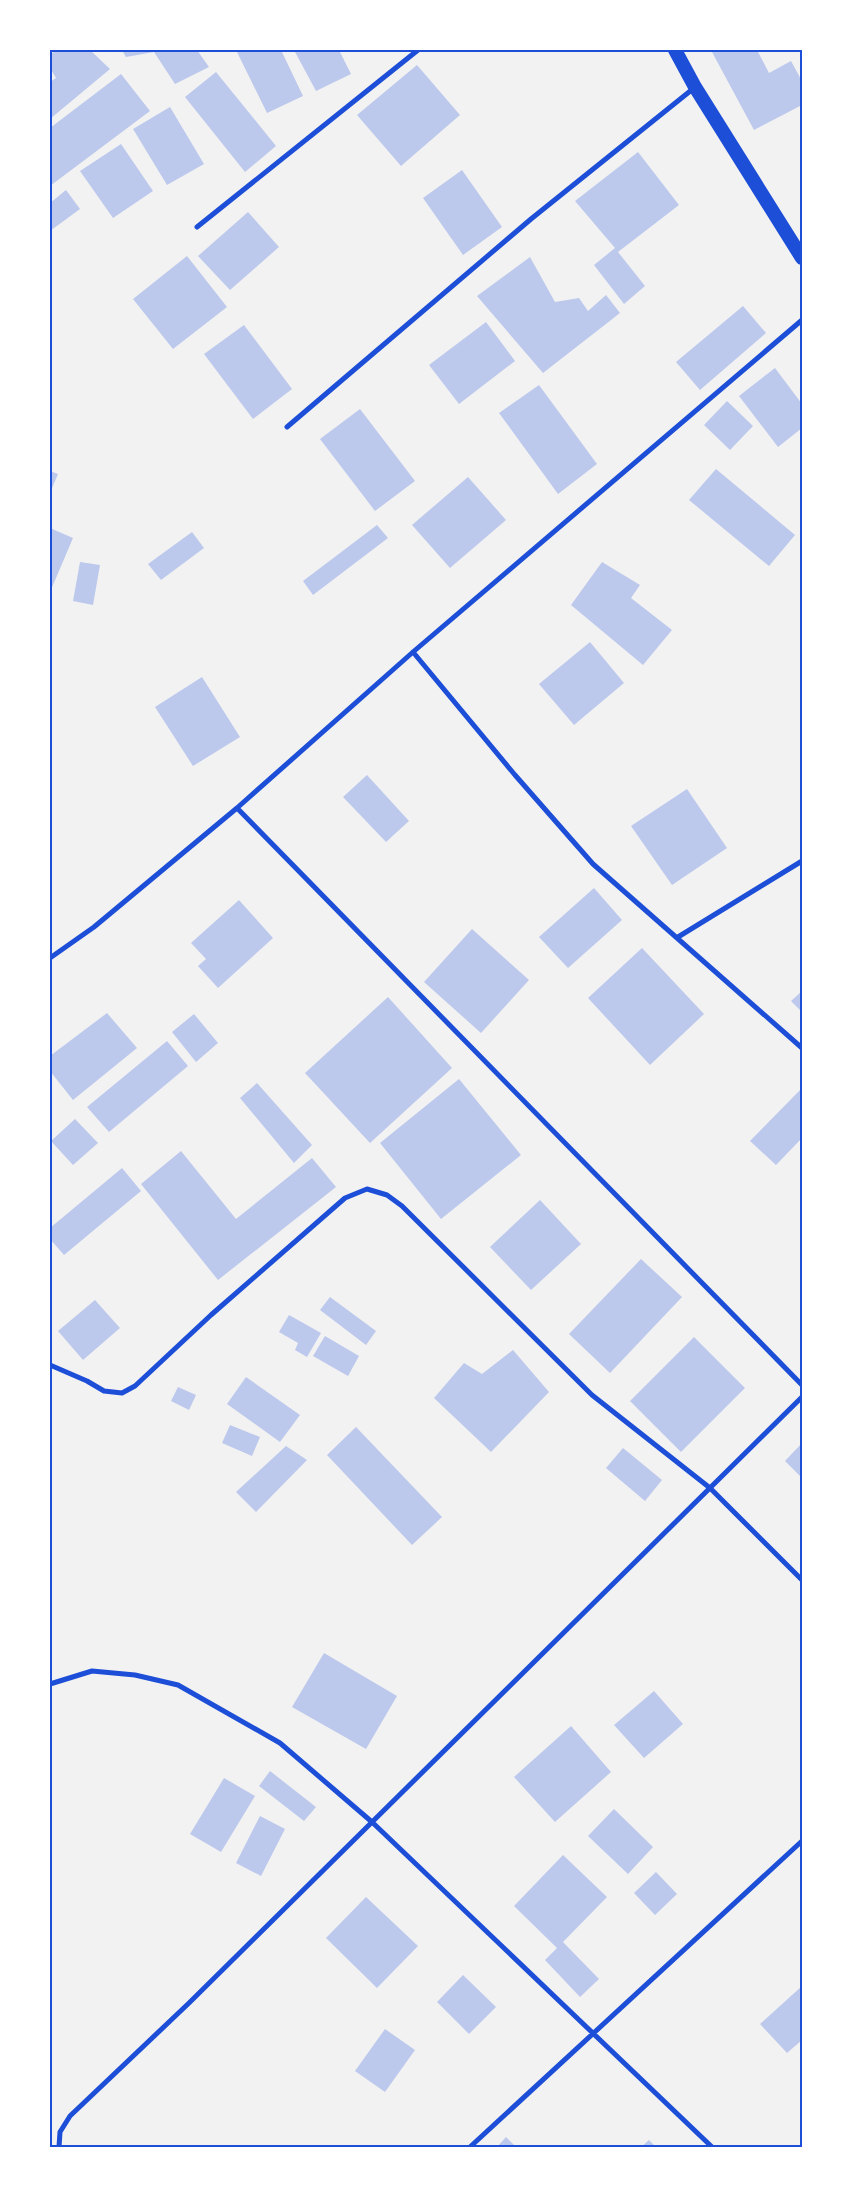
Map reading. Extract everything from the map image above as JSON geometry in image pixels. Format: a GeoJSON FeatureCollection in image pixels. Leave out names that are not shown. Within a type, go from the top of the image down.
{"type":"FeatureCollection","features":[{"type":"Feature","properties":{"kind":"highway"},"geometry":{"type":"LineString","coordinates":[[676,50],[695,87],[802,258]]}},
{"type":"Feature","properties":{"kind":"street"},"geometry":{"type":"LineString","coordinates":[[197,227],[418,50]]}},
{"type":"Feature","properties":{"kind":"street"},"geometry":{"type":"LineString","coordinates":[[287,427],[531,219],[695,87]]}},
{"type":"Feature","properties":{"kind":"street"},"geometry":{"type":"LineString","coordinates":[[50,958],[94,927],[237,808],[413,652],[802,320]]}},
{"type":"Feature","properties":{"kind":"street"},"geometry":{"type":"LineString","coordinates":[[413,652],[515,775],[593,864],[802,1048]]}},
{"type":"Feature","properties":{"kind":"street"},"geometry":{"type":"LineString","coordinates":[[237,808],[802,1385]]}},
{"type":"Feature","properties":{"kind":"street"},"geometry":{"type":"LineString","coordinates":[[678,937],[802,861]]}},
{"type":"Feature","properties":{"kind":"street"},"geometry":{"type":"LineString","coordinates":[[50,1365],[87,1381],[104,1391],[122,1392],[135,1386],[211,1315],[345,1198],[367,1189],[387,1195],[402,1206],[592,1395],[710,1488],[802,1580]]}},
{"type":"Feature","properties":{"kind":"street"},"geometry":{"type":"LineString","coordinates":[[59,2147],[60,2132],[70,2116],[189,2003],[802,1397]]}},
{"type":"Feature","properties":{"kind":"street"},"geometry":{"type":"LineString","coordinates":[[50,1684],[92,1670],[135,1675],[178,1685],[280,1743],[372,1822],[712,2147]]}},
{"type":"Feature","properties":{"kind":"street"},"geometry":{"type":"LineString","coordinates":[[470,2147],[802,1841]]}},
{"type":"Feature","properties":{"kind":"building"},"geometry":{"type":"Polygon","coordinates":[[[56,50],[90,50],[110,69],[50,119],[50,82],[56,78],[50,68],[50,55],[56,50]]]}},
{"type":"Feature","properties":{"kind":"building"},"geometry":{"type":"Polygon","coordinates":[[[122,50],[197,50],[209,67],[175,84],[154,52],[126,57],[122,50]]]}},
{"type":"Feature","properties":{"kind":"building"},"geometry":{"type":"Polygon","coordinates":[[[236,50],[281,50],[303,96],[267,113],[236,50]]]}},
{"type":"Feature","properties":{"kind":"building"},"geometry":{"type":"Polygon","coordinates":[[[294,50],[339,50],[351,74],[316,91],[294,50]]]}},
{"type":"Feature","properties":{"kind":"building"},"geometry":{"type":"Polygon","coordinates":[[[715,50],[757,50],[769,73],[791,61],[802,81],[802,105],[754,130],[712,52],[715,50]]]}},
{"type":"Feature","properties":{"kind":"building"},"geometry":{"type":"Polygon","coordinates":[[[417,65],[460,115],[401,166],[357,115],[417,65]]]}},
{"type":"Feature","properties":{"kind":"building"},"geometry":{"type":"Polygon","coordinates":[[[216,72],[276,146],[245,172],[185,97],[216,72]]]}},
{"type":"Feature","properties":{"kind":"building"},"geometry":{"type":"Polygon","coordinates":[[[121,74],[150,111],[50,186],[50,128],[121,74]]]}},
{"type":"Feature","properties":{"kind":"building"},"geometry":{"type":"Polygon","coordinates":[[[170,107],[204,164],[167,185],[133,129],[170,107]]]}},
{"type":"Feature","properties":{"kind":"building"},"geometry":{"type":"Polygon","coordinates":[[[121,144],[153,191],[113,218],[80,171],[121,144]]]}},
{"type":"Feature","properties":{"kind":"building"},"geometry":{"type":"Polygon","coordinates":[[[638,152],[679,205],[618,252],[645,286],[624,304],[594,265],[615,248],[575,201],[638,152]]]}},
{"type":"Feature","properties":{"kind":"building"},"geometry":{"type":"Polygon","coordinates":[[[462,170],[502,227],[463,255],[423,198],[462,170]]]}},
{"type":"Feature","properties":{"kind":"building"},"geometry":{"type":"Polygon","coordinates":[[[66,190],[80,209],[50,231],[50,203],[66,190]]]}},
{"type":"Feature","properties":{"kind":"building"},"geometry":{"type":"Polygon","coordinates":[[[248,212],[279,247],[230,290],[198,256],[248,212]]]}},
{"type":"Feature","properties":{"kind":"building"},"geometry":{"type":"Polygon","coordinates":[[[187,256],[227,307],[173,349],[133,299],[187,256]]]}},
{"type":"Feature","properties":{"kind":"building"},"geometry":{"type":"Polygon","coordinates":[[[530,257],[555,302],[579,298],[588,311],[606,295],[620,313],[543,373],[477,296],[530,257]]]}},
{"type":"Feature","properties":{"kind":"building"},"geometry":{"type":"Polygon","coordinates":[[[743,306],[766,333],[700,390],[676,362],[743,306]]]}},
{"type":"Feature","properties":{"kind":"building"},"geometry":{"type":"Polygon","coordinates":[[[486,322],[515,361],[459,404],[429,365],[486,322]]]}},
{"type":"Feature","properties":{"kind":"building"},"geometry":{"type":"Polygon","coordinates":[[[244,325],[292,389],[253,419],[204,354],[244,325]]]}},
{"type":"Feature","properties":{"kind":"building"},"geometry":{"type":"Polygon","coordinates":[[[775,368],[802,404],[802,428],[778,447],[739,396],[775,368]]]}},
{"type":"Feature","properties":{"kind":"building"},"geometry":{"type":"Polygon","coordinates":[[[539,385],[597,464],[558,494],[499,413],[539,385]]]}},
{"type":"Feature","properties":{"kind":"building"},"geometry":{"type":"Polygon","coordinates":[[[727,401],[753,426],[730,450],[704,425],[727,401]]]}},
{"type":"Feature","properties":{"kind":"building"},"geometry":{"type":"Polygon","coordinates":[[[360,409],[415,481],[375,511],[320,439],[360,409]]]}},
{"type":"Feature","properties":{"kind":"building"},"geometry":{"type":"Polygon","coordinates":[[[716,469],[795,535],[769,566],[689,500],[716,469]]]}},
{"type":"Feature","properties":{"kind":"building"},"geometry":{"type":"Polygon","coordinates":[[[50,471],[58,474],[50,493],[50,471]]]}},
{"type":"Feature","properties":{"kind":"building"},"geometry":{"type":"Polygon","coordinates":[[[468,477],[506,520],[450,568],[412,525],[468,477]]]}},
{"type":"Feature","properties":{"kind":"building"},"geometry":{"type":"Polygon","coordinates":[[[377,525],[388,538],[313,595],[303,581],[377,525]]]}},
{"type":"Feature","properties":{"kind":"building"},"geometry":{"type":"Polygon","coordinates":[[[50,528],[73,538],[50,592],[50,528]]]}},
{"type":"Feature","properties":{"kind":"building"},"geometry":{"type":"Polygon","coordinates":[[[192,532],[204,548],[161,580],[148,564],[192,532]]]}},
{"type":"Feature","properties":{"kind":"building"},"geometry":{"type":"Polygon","coordinates":[[[80,562],[100,565],[93,605],[73,601],[80,562]]]}},
{"type":"Feature","properties":{"kind":"building"},"geometry":{"type":"Polygon","coordinates":[[[602,562],[640,585],[631,598],[672,630],[643,665],[571,605],[602,562]]]}},
{"type":"Feature","properties":{"kind":"building"},"geometry":{"type":"Polygon","coordinates":[[[590,642],[624,683],[574,725],[539,684],[590,642]]]}},
{"type":"Feature","properties":{"kind":"building"},"geometry":{"type":"Polygon","coordinates":[[[202,677],[240,737],[193,766],[155,707],[202,677]]]}},
{"type":"Feature","properties":{"kind":"building"},"geometry":{"type":"Polygon","coordinates":[[[367,775],[409,821],[386,842],[343,797],[367,775]]]}},
{"type":"Feature","properties":{"kind":"building"},"geometry":{"type":"Polygon","coordinates":[[[687,789],[727,848],[672,885],[631,826],[687,789]]]}},
{"type":"Feature","properties":{"kind":"building"},"geometry":{"type":"Polygon","coordinates":[[[594,888],[622,920],[568,968],[539,937],[594,888]]]}},
{"type":"Feature","properties":{"kind":"building"},"geometry":{"type":"Polygon","coordinates":[[[239,900],[273,938],[218,988],[198,966],[206,959],[191,943],[239,900]]]}},
{"type":"Feature","properties":{"kind":"building"},"geometry":{"type":"Polygon","coordinates":[[[472,929],[529,980],[481,1033],[424,982],[472,929]]]}},
{"type":"Feature","properties":{"kind":"building"},"geometry":{"type":"Polygon","coordinates":[[[642,948],[704,1014],[650,1065],[588,998],[642,948]]]}},
{"type":"Feature","properties":{"kind":"building"},"geometry":{"type":"Polygon","coordinates":[[[802,991],[802,1012],[791,1001],[802,991]]]}},
{"type":"Feature","properties":{"kind":"building"},"geometry":{"type":"Polygon","coordinates":[[[388,997],[452,1068],[370,1143],[305,1073],[388,997]]]}},
{"type":"Feature","properties":{"kind":"building"},"geometry":{"type":"Polygon","coordinates":[[[107,1013],[137,1048],[73,1100],[50,1071],[50,1056],[107,1013]]]}},
{"type":"Feature","properties":{"kind":"building"},"geometry":{"type":"Polygon","coordinates":[[[194,1014],[218,1043],[196,1062],[172,1032],[194,1014]]]}},
{"type":"Feature","properties":{"kind":"building"},"geometry":{"type":"Polygon","coordinates":[[[167,1041],[188,1066],[109,1132],[87,1107],[167,1041]]]}},
{"type":"Feature","properties":{"kind":"building"},"geometry":{"type":"Polygon","coordinates":[[[459,1079],[521,1155],[441,1219],[380,1143],[459,1079]]]}},
{"type":"Feature","properties":{"kind":"building"},"geometry":{"type":"Polygon","coordinates":[[[257,1083],[312,1145],[294,1163],[240,1098],[257,1083]]]}},
{"type":"Feature","properties":{"kind":"building"},"geometry":{"type":"Polygon","coordinates":[[[802,1088],[802,1138],[776,1165],[750,1141],[802,1088]]]}},
{"type":"Feature","properties":{"kind":"building"},"geometry":{"type":"Polygon","coordinates":[[[75,1119],[98,1143],[73,1165],[51,1141],[75,1119]]]}},
{"type":"Feature","properties":{"kind":"building"},"geometry":{"type":"Polygon","coordinates":[[[181,1151],[236,1219],[312,1158],[336,1187],[218,1280],[141,1184],[181,1151]]]}},
{"type":"Feature","properties":{"kind":"building"},"geometry":{"type":"Polygon","coordinates":[[[122,1168],[141,1191],[64,1255],[50,1239],[50,1228],[122,1168]]]}},
{"type":"Feature","properties":{"kind":"building"},"geometry":{"type":"Polygon","coordinates":[[[540,1200],[581,1244],[531,1290],[490,1247],[540,1200]]]}},
{"type":"Feature","properties":{"kind":"building"},"geometry":{"type":"Polygon","coordinates":[[[641,1259],[682,1297],[610,1373],[569,1334],[641,1259]]]}},
{"type":"Feature","properties":{"kind":"building"},"geometry":{"type":"Polygon","coordinates":[[[330,1297],[376,1331],[366,1345],[320,1310],[330,1297]]]}},
{"type":"Feature","properties":{"kind":"building"},"geometry":{"type":"Polygon","coordinates":[[[95,1300],[120,1328],[83,1360],[58,1331],[95,1300]]]}},
{"type":"Feature","properties":{"kind":"building"},"geometry":{"type":"Polygon","coordinates":[[[289,1315],[321,1333],[307,1357],[295,1350],[298,1343],[279,1332],[289,1315]]]}},
{"type":"Feature","properties":{"kind":"building"},"geometry":{"type":"Polygon","coordinates":[[[325,1336],[359,1356],[348,1376],[313,1356],[325,1336]]]}},
{"type":"Feature","properties":{"kind":"building"},"geometry":{"type":"Polygon","coordinates":[[[694,1337],[745,1388],[681,1452],[630,1401],[694,1337]]]}},
{"type":"Feature","properties":{"kind":"building"},"geometry":{"type":"Polygon","coordinates":[[[513,1350],[549,1392],[491,1452],[434,1398],[464,1363],[482,1374],[513,1350]]]}},
{"type":"Feature","properties":{"kind":"building"},"geometry":{"type":"Polygon","coordinates":[[[246,1377],[300,1415],[280,1442],[227,1404],[246,1377]]]}},
{"type":"Feature","properties":{"kind":"building"},"geometry":{"type":"Polygon","coordinates":[[[178,1387],[196,1395],[189,1410],[171,1401],[178,1387]]]}},
{"type":"Feature","properties":{"kind":"building"},"geometry":{"type":"Polygon","coordinates":[[[230,1425],[260,1437],[252,1456],[222,1443],[230,1425]]]}},
{"type":"Feature","properties":{"kind":"building"},"geometry":{"type":"Polygon","coordinates":[[[356,1427],[442,1517],[412,1545],[327,1455],[356,1427]]]}},
{"type":"Feature","properties":{"kind":"building"},"geometry":{"type":"Polygon","coordinates":[[[802,1443],[802,1478],[785,1461],[802,1443]]]}},
{"type":"Feature","properties":{"kind":"building"},"geometry":{"type":"Polygon","coordinates":[[[286,1446],[307,1460],[256,1512],[236,1492],[286,1446]]]}},
{"type":"Feature","properties":{"kind":"building"},"geometry":{"type":"Polygon","coordinates":[[[623,1448],[662,1480],[645,1501],[606,1468],[623,1448]]]}},
{"type":"Feature","properties":{"kind":"building"},"geometry":{"type":"Polygon","coordinates":[[[324,1653],[397,1696],[366,1749],[292,1707],[324,1653]]]}},
{"type":"Feature","properties":{"kind":"building"},"geometry":{"type":"Polygon","coordinates":[[[654,1691],[683,1724],[644,1758],[614,1725],[654,1691]]]}},
{"type":"Feature","properties":{"kind":"building"},"geometry":{"type":"Polygon","coordinates":[[[571,1726],[611,1772],[555,1822],[514,1777],[571,1726]]]}},
{"type":"Feature","properties":{"kind":"building"},"geometry":{"type":"Polygon","coordinates":[[[270,1771],[316,1807],[304,1821],[259,1786],[270,1771]]]}},
{"type":"Feature","properties":{"kind":"building"},"geometry":{"type":"Polygon","coordinates":[[[224,1778],[255,1796],[221,1852],[190,1834],[224,1778]]]}},
{"type":"Feature","properties":{"kind":"building"},"geometry":{"type":"Polygon","coordinates":[[[614,1809],[653,1847],[628,1874],[588,1836],[614,1809]]]}},
{"type":"Feature","properties":{"kind":"building"},"geometry":{"type":"Polygon","coordinates":[[[260,1816],[285,1829],[261,1876],[236,1863],[260,1816]]]}},
{"type":"Feature","properties":{"kind":"building"},"geometry":{"type":"Polygon","coordinates":[[[563,1855],[607,1897],[563,1942],[599,1979],[580,1997],[545,1960],[557,1948],[514,1906],[563,1855]]]}},
{"type":"Feature","properties":{"kind":"building"},"geometry":{"type":"Polygon","coordinates":[[[656,1872],[677,1894],[655,1915],[634,1893],[656,1872]]]}},
{"type":"Feature","properties":{"kind":"building"},"geometry":{"type":"Polygon","coordinates":[[[366,1897],[418,1946],[377,1988],[326,1938],[366,1897]]]}},
{"type":"Feature","properties":{"kind":"building"},"geometry":{"type":"Polygon","coordinates":[[[463,1975],[496,2007],[469,2034],[437,2002],[463,1975]]]}},
{"type":"Feature","properties":{"kind":"building"},"geometry":{"type":"Polygon","coordinates":[[[802,1986],[802,2040],[787,2053],[760,2024],[802,1986]]]}},
{"type":"Feature","properties":{"kind":"building"},"geometry":{"type":"Polygon","coordinates":[[[385,2029],[415,2050],[385,2092],[355,2071],[385,2029]]]}},
{"type":"Feature","properties":{"kind":"building"},"geometry":{"type":"Polygon","coordinates":[[[506,2137],[516,2147],[497,2147],[506,2137]]]}},
{"type":"Feature","properties":{"kind":"building"},"geometry":{"type":"Polygon","coordinates":[[[649,2140],[656,2147],[641,2147],[649,2140]]]}}]}
